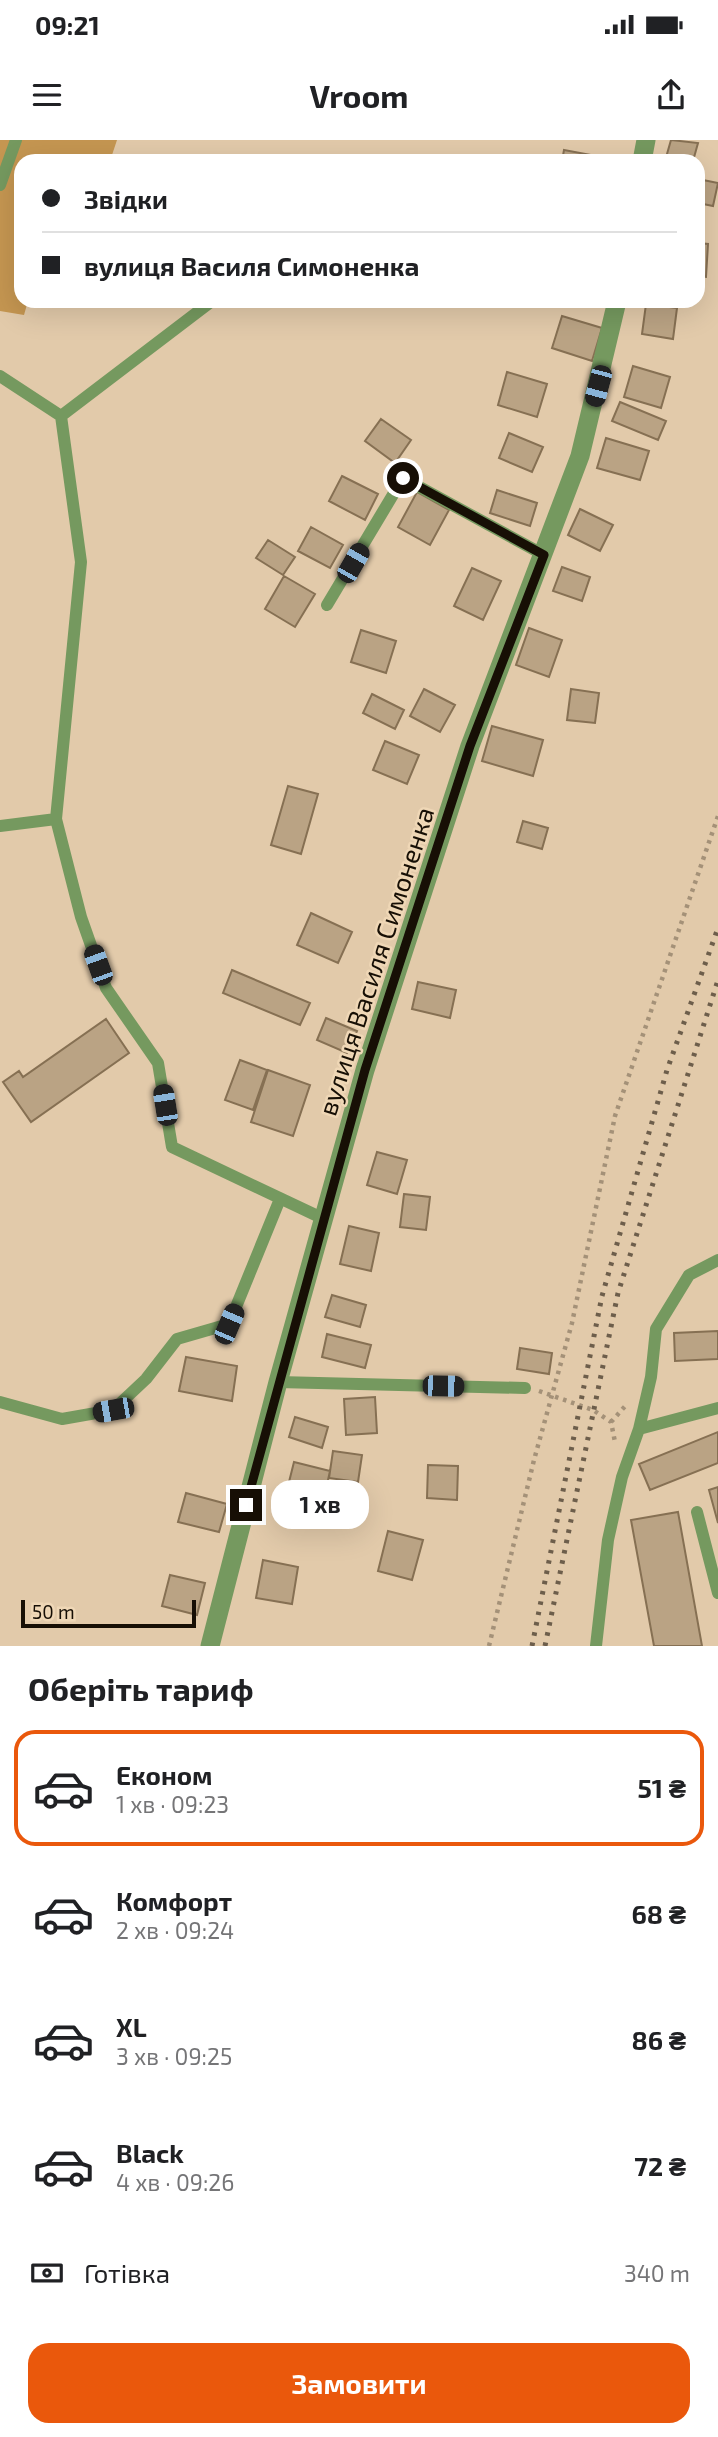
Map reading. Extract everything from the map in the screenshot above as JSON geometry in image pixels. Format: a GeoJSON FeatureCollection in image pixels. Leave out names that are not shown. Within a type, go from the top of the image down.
{"type":"FeatureCollection","features":[{"type":"Feature","properties":{"kind":"street","name":"вулиця Василя Симоненка"},"geometry":{"type":"LineString","coordinates":[[210,1646],[278,1382],[365,1070],[470,746],[580,456],[615,308]]}},
{"type":"Feature","properties":{"kind":"lane"},"geometry":{"type":"LineString","coordinates":[[0,185],[16,140]]}},
{"type":"Feature","properties":{"kind":"lane"},"geometry":{"type":"LineString","coordinates":[[61,416],[203,308]]}},
{"type":"Feature","properties":{"kind":"lane"},"geometry":{"type":"LineString","coordinates":[[0,376],[61,416],[82,562],[56,819],[81,917],[106,988],[158,1063],[172,1147],[324,1219]]}},
{"type":"Feature","properties":{"kind":"lane"},"geometry":{"type":"LineString","coordinates":[[327,606],[403,478],[544,555]]}},
{"type":"Feature","properties":{"kind":"lane"},"geometry":{"type":"LineString","coordinates":[[0,826],[56,819]]}},
{"type":"Feature","properties":{"kind":"lane"},"geometry":{"type":"LineString","coordinates":[[0,1402],[62,1419],[113,1410],[146,1379],[177,1339],[229,1324],[281,1199]]}},
{"type":"Feature","properties":{"kind":"lane"},"geometry":{"type":"LineString","coordinates":[[596,1646],[608,1540],[622,1477],[639,1429],[651,1377],[656,1329],[689,1275],[718,1260]]}},
{"type":"Feature","properties":{"kind":"lane"},"geometry":{"type":"LineString","coordinates":[[278,1382],[525,1388]]}},
{"type":"Feature","properties":{"kind":"lane"},"geometry":{"type":"LineString","coordinates":[[639,1429],[718,1408]]}},
{"type":"Feature","properties":{"kind":"lane"},"geometry":{"type":"LineString","coordinates":[[697,1512],[718,1593]]}},
{"type":"Feature","properties":{"kind":"path"},"geometry":{"type":"LineString","coordinates":[[489,1646],[572,1323],[615,1116],[718,816]]}},
{"type":"Feature","properties":{"kind":"path"},"geometry":{"type":"LineString","coordinates":[[525,1388],[552,1393],[593,1410],[611,1422],[622,1477]]}},
{"type":"Feature","properties":{"kind":"shaded area"},"geometry":{"type":"Polygon","coordinates":[[[0,140],[117,140],[112,154],[14,154],[14,308],[26,308],[24,315],[0,311],[0,140]]]}},
{"type":"Feature","properties":{"kind":"building"},"geometry":{"type":"Polygon","coordinates":[[[671,140],[698,143],[695,154],[667,154],[671,140]]]}},
{"type":"Feature","properties":{"kind":"building"},"geometry":{"type":"Polygon","coordinates":[[[564,150],[586,154],[563,154],[564,150]]]}},
{"type":"Feature","properties":{"kind":"building"},"geometry":{"type":"Polygon","coordinates":[[[705,180],[718,183],[713,206],[705,204],[705,180]]]}},
{"type":"Feature","properties":{"kind":"building"},"geometry":{"type":"Polygon","coordinates":[[[705,244],[708,244],[705,277],[705,244]]]}},
{"type":"Feature","properties":{"kind":"building"},"geometry":{"type":"Polygon","coordinates":[[[645,308],[677,308],[673,339],[642,334],[645,308]]]}},
{"type":"Feature","properties":{"kind":"building"},"geometry":{"type":"Polygon","coordinates":[[[562,316],[602,328],[592,361],[552,348],[562,316]]]}},
{"type":"Feature","properties":{"kind":"building"},"geometry":{"type":"Polygon","coordinates":[[[633,366],[670,377],[661,408],[624,397],[633,366]]]}},
{"type":"Feature","properties":{"kind":"building"},"geometry":{"type":"Polygon","coordinates":[[[507,372],[547,384],[537,417],[498,405],[507,372]]]}},
{"type":"Feature","properties":{"kind":"building"},"geometry":{"type":"Polygon","coordinates":[[[620,402],[666,421],[658,440],[612,421],[620,402]]]}},
{"type":"Feature","properties":{"kind":"building"},"geometry":{"type":"Polygon","coordinates":[[[381,419],[411,440],[395,463],[365,441],[381,419]]]}},
{"type":"Feature","properties":{"kind":"building"},"geometry":{"type":"Polygon","coordinates":[[[509,433],[543,447],[532,472],[499,458],[509,433]]]}},
{"type":"Feature","properties":{"kind":"building"},"geometry":{"type":"Polygon","coordinates":[[[606,438],[649,451],[640,480],[597,468],[606,438]]]}},
{"type":"Feature","properties":{"kind":"building"},"geometry":{"type":"Polygon","coordinates":[[[342,476],[378,494],[365,520],[329,501],[342,476]]]}},
{"type":"Feature","properties":{"kind":"building"},"geometry":{"type":"Polygon","coordinates":[[[497,490],[537,503],[530,526],[490,513],[497,490]]]}},
{"type":"Feature","properties":{"kind":"building"},"geometry":{"type":"Polygon","coordinates":[[[417,492],[449,510],[430,545],[398,527],[417,492]]]}},
{"type":"Feature","properties":{"kind":"building"},"geometry":{"type":"Polygon","coordinates":[[[580,509],[613,525],[600,551],[568,535],[580,509]]]}},
{"type":"Feature","properties":{"kind":"building"},"geometry":{"type":"Polygon","coordinates":[[[311,527],[343,545],[330,568],[298,551],[311,527]]]}},
{"type":"Feature","properties":{"kind":"building"},"geometry":{"type":"Polygon","coordinates":[[[268,540],[295,557],[283,575],[256,558],[268,540]]]}},
{"type":"Feature","properties":{"kind":"building"},"geometry":{"type":"Polygon","coordinates":[[[562,567],[590,577],[582,601],[553,591],[562,567]]]}},
{"type":"Feature","properties":{"kind":"building"},"geometry":{"type":"Polygon","coordinates":[[[472,568],[501,581],[483,620],[454,606],[472,568]]]}},
{"type":"Feature","properties":{"kind":"building"},"geometry":{"type":"Polygon","coordinates":[[[284,576],[315,594],[295,627],[265,609],[284,576]]]}},
{"type":"Feature","properties":{"kind":"building"},"geometry":{"type":"Polygon","coordinates":[[[529,628],[562,640],[549,677],[516,665],[529,628]]]}},
{"type":"Feature","properties":{"kind":"building"},"geometry":{"type":"Polygon","coordinates":[[[361,630],[396,641],[386,673],[351,662],[361,630]]]}},
{"type":"Feature","properties":{"kind":"building"},"geometry":{"type":"Polygon","coordinates":[[[424,689],[455,705],[440,732],[410,716],[424,689]]]}},
{"type":"Feature","properties":{"kind":"building"},"geometry":{"type":"Polygon","coordinates":[[[571,689],[599,693],[595,723],[567,720],[571,689]]]}},
{"type":"Feature","properties":{"kind":"building"},"geometry":{"type":"Polygon","coordinates":[[[372,694],[404,710],[395,729],[363,713],[372,694]]]}},
{"type":"Feature","properties":{"kind":"building"},"geometry":{"type":"Polygon","coordinates":[[[492,726],[543,740],[533,776],[482,761],[492,726]]]}},
{"type":"Feature","properties":{"kind":"building"},"geometry":{"type":"Polygon","coordinates":[[[385,741],[419,755],[407,784],[373,770],[385,741]]]}},
{"type":"Feature","properties":{"kind":"building"},"geometry":{"type":"Polygon","coordinates":[[[288,786],[318,794],[301,854],[271,845],[288,786]]]}},
{"type":"Feature","properties":{"kind":"building"},"geometry":{"type":"Polygon","coordinates":[[[523,821],[548,828],[542,849],[517,842],[523,821]]]}},
{"type":"Feature","properties":{"kind":"building"},"geometry":{"type":"Polygon","coordinates":[[[311,913],[352,932],[338,963],[297,945],[311,913]]]}},
{"type":"Feature","properties":{"kind":"building"},"geometry":{"type":"Polygon","coordinates":[[[232,970],[310,1003],[300,1025],[223,993],[232,970]]]}},
{"type":"Feature","properties":{"kind":"building"},"geometry":{"type":"Polygon","coordinates":[[[418,982],[456,990],[450,1018],[412,1009],[418,982]]]}},
{"type":"Feature","properties":{"kind":"building"},"geometry":{"type":"Polygon","coordinates":[[[326,1018],[357,1031],[347,1053],[317,1040],[326,1018]]]}},
{"type":"Feature","properties":{"kind":"building"},"geometry":{"type":"Polygon","coordinates":[[[106,1019],[129,1053],[31,1122],[3,1082],[19,1071],[23,1077],[106,1019]]]}},
{"type":"Feature","properties":{"kind":"building"},"geometry":{"type":"Polygon","coordinates":[[[240,1060],[267,1070],[253,1110],[225,1100],[240,1060]]]}},
{"type":"Feature","properties":{"kind":"building"},"geometry":{"type":"Polygon","coordinates":[[[268,1070],[310,1085],[293,1136],[251,1122],[268,1070]]]}},
{"type":"Feature","properties":{"kind":"building"},"geometry":{"type":"Polygon","coordinates":[[[377,1152],[407,1160],[397,1194],[367,1185],[377,1152]]]}},
{"type":"Feature","properties":{"kind":"building"},"geometry":{"type":"Polygon","coordinates":[[[404,1194],[430,1197],[426,1230],[400,1227],[404,1194]]]}},
{"type":"Feature","properties":{"kind":"building"},"geometry":{"type":"Polygon","coordinates":[[[349,1226],[379,1233],[371,1271],[340,1264],[349,1226]]]}},
{"type":"Feature","properties":{"kind":"building"},"geometry":{"type":"Polygon","coordinates":[[[332,1295],[366,1305],[360,1327],[325,1317],[332,1295]]]}},
{"type":"Feature","properties":{"kind":"building"},"geometry":{"type":"Polygon","coordinates":[[[718,1331],[718,1359],[675,1361],[674,1333],[718,1331]]]}},
{"type":"Feature","properties":{"kind":"building"},"geometry":{"type":"Polygon","coordinates":[[[327,1334],[371,1345],[365,1368],[322,1357],[327,1334]]]}},
{"type":"Feature","properties":{"kind":"building"},"geometry":{"type":"Polygon","coordinates":[[[520,1348],[552,1353],[549,1374],[517,1369],[520,1348]]]}},
{"type":"Feature","properties":{"kind":"building"},"geometry":{"type":"Polygon","coordinates":[[[186,1357],[237,1366],[232,1401],[179,1391],[186,1357]]]}},
{"type":"Feature","properties":{"kind":"building"},"geometry":{"type":"Polygon","coordinates":[[[375,1397],[377,1433],[346,1435],[344,1399],[375,1397]]]}},
{"type":"Feature","properties":{"kind":"building"},"geometry":{"type":"Polygon","coordinates":[[[295,1417],[328,1427],[322,1448],[289,1437],[295,1417]]]}},
{"type":"Feature","properties":{"kind":"building"},"geometry":{"type":"Polygon","coordinates":[[[718,1432],[718,1463],[650,1490],[639,1464],[718,1432]]]}},
{"type":"Feature","properties":{"kind":"building"},"geometry":{"type":"Polygon","coordinates":[[[333,1451],[362,1455],[358,1482],[329,1478],[333,1451]]]}},
{"type":"Feature","properties":{"kind":"building"},"geometry":{"type":"Polygon","coordinates":[[[294,1462],[330,1471],[323,1503],[286,1494],[294,1462]]]}},
{"type":"Feature","properties":{"kind":"building"},"geometry":{"type":"Polygon","coordinates":[[[428,1465],[458,1466],[457,1500],[427,1498],[428,1465]]]}},
{"type":"Feature","properties":{"kind":"building"},"geometry":{"type":"Polygon","coordinates":[[[718,1487],[718,1523],[709,1490],[718,1487]]]}},
{"type":"Feature","properties":{"kind":"building"},"geometry":{"type":"Polygon","coordinates":[[[186,1493],[227,1504],[219,1532],[178,1522],[186,1493]]]}},
{"type":"Feature","properties":{"kind":"building"},"geometry":{"type":"Polygon","coordinates":[[[678,1512],[702,1646],[654,1646],[631,1520],[678,1512]]]}},
{"type":"Feature","properties":{"kind":"building"},"geometry":{"type":"Polygon","coordinates":[[[388,1531],[423,1540],[412,1580],[378,1571],[388,1531]]]}},
{"type":"Feature","properties":{"kind":"building"},"geometry":{"type":"Polygon","coordinates":[[[263,1560],[298,1567],[292,1604],[256,1598],[263,1560]]]}},
{"type":"Feature","properties":{"kind":"building"},"geometry":{"type":"Polygon","coordinates":[[[170,1575],[205,1583],[197,1615],[162,1606],[170,1575]]]}},
{"type":"Feature","properties":{"kind":"railway"},"geometry":{"type":"LineString","coordinates":[[532,1646],[602,1296],[667,1070],[718,928]]}},
{"type":"Feature","properties":{"kind":"railway"},"geometry":{"type":"LineString","coordinates":[[545,1646],[618,1293],[718,980]]}},
{"type":"Feature","properties":{"kind":"route"},"geometry":{"type":"LineString","coordinates":[[246,1505],[365,1070],[470,746],[544,555],[403,478]]}}]}
